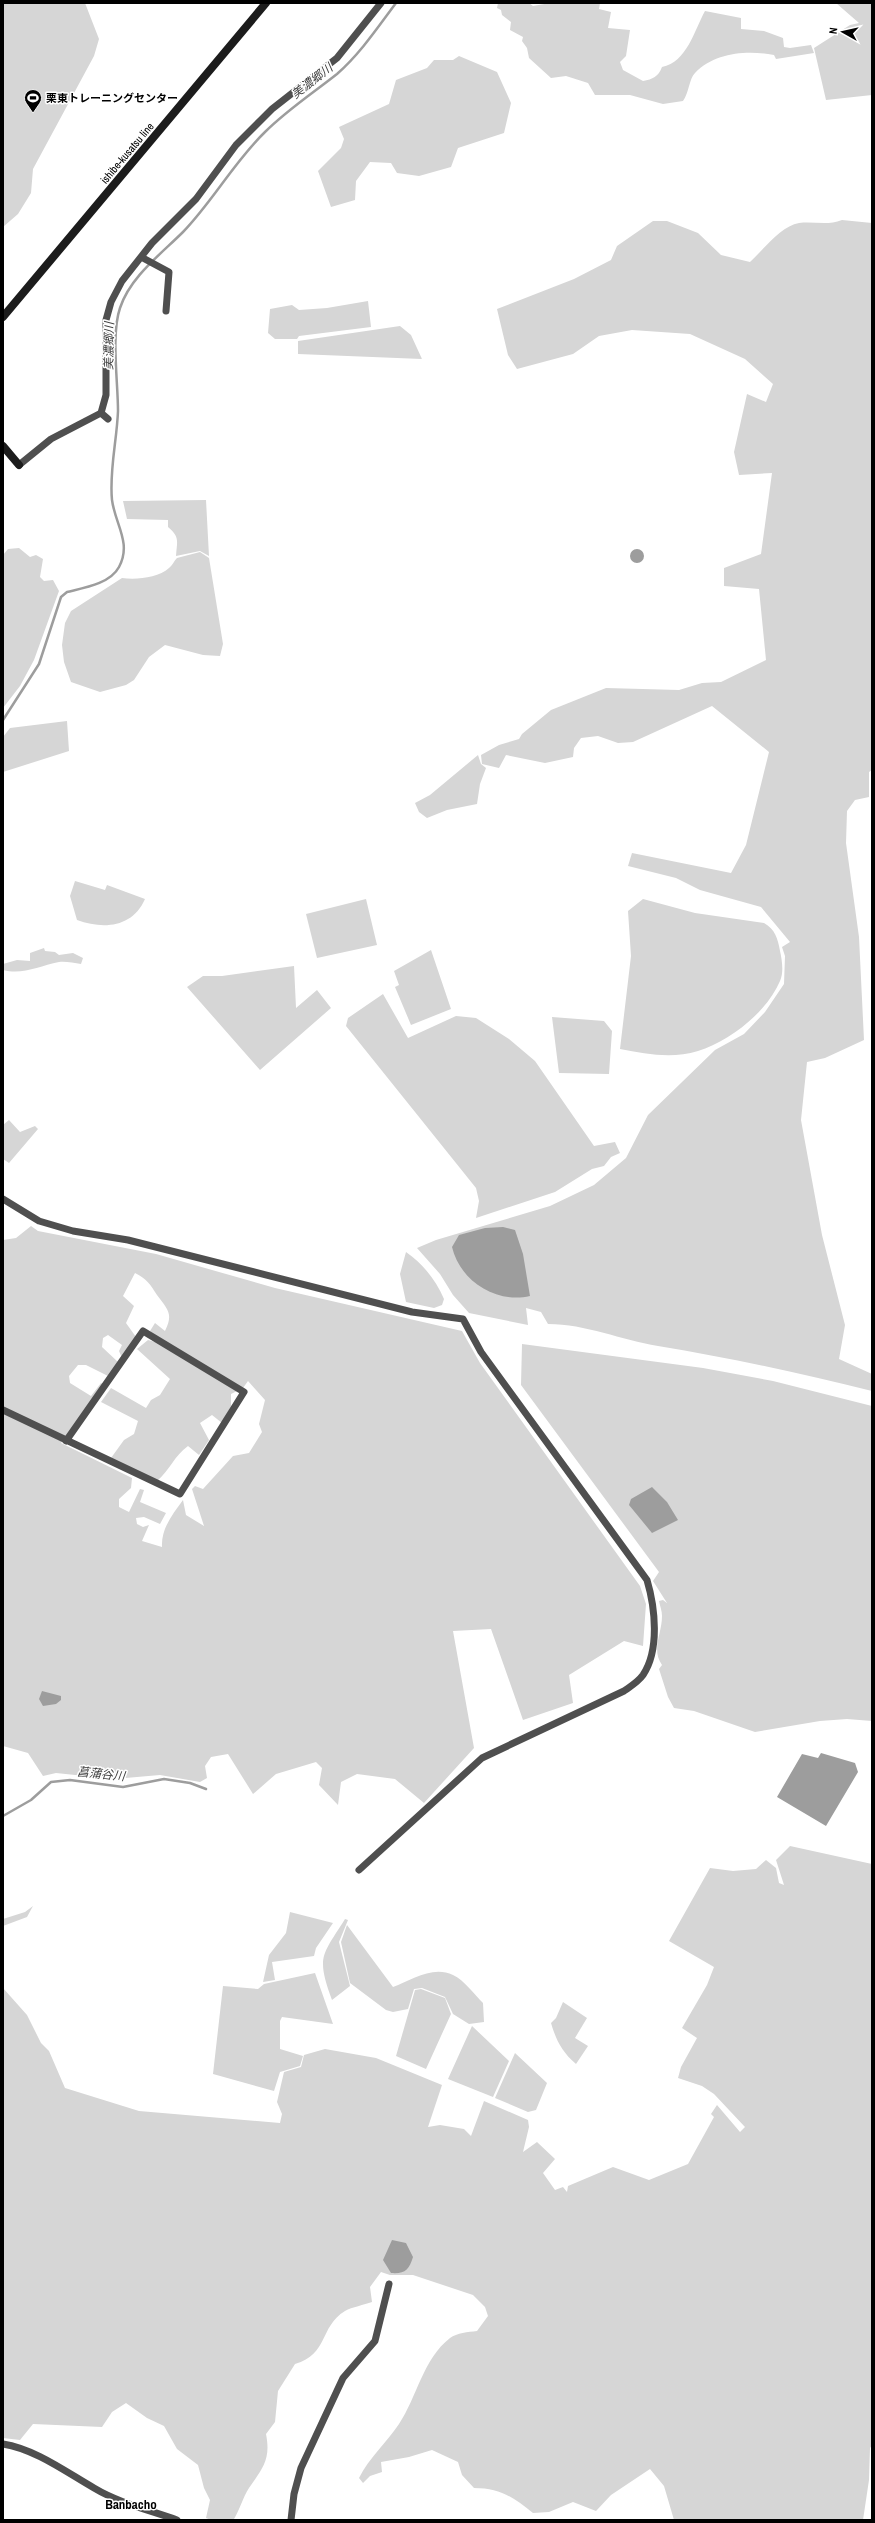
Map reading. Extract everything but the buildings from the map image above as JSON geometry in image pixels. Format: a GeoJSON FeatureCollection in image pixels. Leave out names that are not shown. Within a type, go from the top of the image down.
{"type":"FeatureCollection","features":[{"type":"Feature","properties":{"kind":"main road","name":"ishibe-kusatsu line"},"geometry":{"type":"LineString","coordinates":[[3,317],[266,3]]}},
{"type":"Feature","properties":{"kind":"main road"},"geometry":{"type":"LineString","coordinates":[[3,446],[19,465]]}},
{"type":"Feature","properties":{"kind":"street"},"geometry":{"type":"LineString","coordinates":[[19,465],[51,439],[101,413],[106,395],[106,320],[111,302],[122,281],[196,199],[236,145],[272,108],[337,58],[381,3]]}},
{"type":"Feature","properties":{"kind":"street"},"geometry":{"type":"LineString","coordinates":[[143,259],[169,272],[166,311]]}},
{"type":"Feature","properties":{"kind":"street"},"geometry":{"type":"LineString","coordinates":[[101,413],[108,419]]}},
{"type":"Feature","properties":{"kind":"street"},"geometry":{"type":"LineString","coordinates":[[3,1198],[39,1221],[73,1231],[128,1240],[412,1312],[463,1319],[481,1352],[647,1580],[655,1610],[654,1628],[647,1665],[635,1683],[624,1691],[482,1758],[359,1870]]}},
{"type":"Feature","properties":{"kind":"street"},"geometry":{"type":"LineString","coordinates":[[3,1410],[66,1441],[180,1494],[244,1392],[143,1331],[66,1441]]}},
{"type":"Feature","properties":{"kind":"street"},"geometry":{"type":"LineString","coordinates":[[291,2520],[294,2494],[301,2468],[343,2378],[375,2340],[389,2284]]}},
{"type":"Feature","properties":{"kind":"street"},"geometry":{"type":"LineString","coordinates":[[3,2444],[16,2446],[121,2501],[177,2520]]}},
{"type":"Feature","properties":{"kind":"shaded area","name":"栗東トレーニングセンター"},"geometry":{"type":"Polygon","coordinates":[[[3,3],[85,3],[99,39],[94,56],[33,169],[31,193],[18,214],[3,227],[3,3]]]}},
{"type":"Feature","properties":{"kind":"shaded area"},"geometry":{"type":"Polygon","coordinates":[[[498,3],[529,3],[533,6],[550,3],[600,3],[599,9],[611,12],[608,28],[630,30],[626,56],[620,62],[623,70],[643,81],[655,77],[662,67],[671,64],[678,59],[689,45],[705,11],[741,18],[741,29],[764,31],[783,38],[784,47],[790,48],[811,45],[814,53],[776,59],[774,55],[764,53],[732,54],[722,57],[703,66],[695,73],[691,79],[687,94],[683,101],[663,104],[630,95],[595,95],[588,83],[566,76],[551,78],[529,58],[527,48],[522,41],[523,37],[510,30],[511,22],[502,15],[501,10],[497,8],[498,3]]]}},
{"type":"Feature","properties":{"kind":"shaded area"},"geometry":{"type":"Polygon","coordinates":[[[836,3],[872,3],[872,95],[826,100],[814,48],[850,25],[859,23],[836,3]]]}},
{"type":"Feature","properties":{"kind":"shaded area"},"geometry":{"type":"Polygon","coordinates":[[[459,56],[497,72],[511,103],[504,133],[458,148],[451,167],[419,176],[397,173],[391,163],[370,162],[356,181],[355,200],[331,207],[318,171],[341,148],[344,139],[339,127],[389,104],[396,80],[427,68],[434,60],[453,60],[459,56]]]}},
{"type":"Feature","properties":{"kind":"shaded area"},"geometry":{"type":"Polygon","coordinates":[[[842,220],[872,223],[872,770],[869,772],[869,797],[855,800],[847,811],[846,843],[859,937],[864,1040],[825,1058],[807,1062],[801,1120],[822,1235],[845,1325],[839,1359],[872,1374],[872,1391],[765,1366],[644,1343],[590,1329],[548,1324],[541,1312],[526,1308],[528,1325],[469,1313],[453,1295],[440,1274],[417,1248],[436,1240],[550,1206],[594,1185],[626,1158],[648,1115],[715,1050],[744,1034],[765,1012],[784,984],[785,956],[782,947],[790,942],[761,907],[700,890],[676,878],[628,866],[632,853],[731,873],[746,845],[769,752],[712,706],[633,742],[618,743],[598,736],[581,738],[574,748],[573,757],[545,763],[506,755],[499,768],[482,764],[481,755],[499,745],[519,739],[522,734],[551,710],[606,688],[679,690],[702,683],[721,682],[766,660],[759,589],[724,586],[724,568],[761,554],[772,473],[739,475],[734,452],[747,394],[766,402],[773,384],[745,359],[690,334],[632,330],[599,336],[573,354],[517,369],[508,355],[497,309],[574,279],[611,260],[617,246],[653,221],[667,221],[698,233],[721,255],[750,262],[779,233],[792,225],[799,223],[831,223],[842,220]]]}},
{"type":"Feature","properties":{"kind":"shaded area"},"geometry":{"type":"Polygon","coordinates":[[[368,301],[371,327],[299,336],[297,339],[275,339],[268,333],[270,309],[292,305],[299,310],[327,308],[368,301]]]}},
{"type":"Feature","properties":{"kind":"shaded area"},"geometry":{"type":"Polygon","coordinates":[[[400,326],[411,335],[422,359],[298,354],[298,341],[400,326]]]}},
{"type":"Feature","properties":{"kind":"shaded area"},"geometry":{"type":"Polygon","coordinates":[[[206,500],[209,556],[200,551],[176,556],[177,540],[168,527],[168,520],[127,519],[123,501],[206,500]]]}},
{"type":"Feature","properties":{"kind":"shaded area"},"geometry":{"type":"Polygon","coordinates":[[[19,548],[30,557],[36,555],[43,559],[40,577],[44,581],[53,580],[59,591],[34,660],[20,686],[3,708],[3,555],[8,549],[19,548]]]}},
{"type":"Feature","properties":{"kind":"shaded area"},"geometry":{"type":"Polygon","coordinates":[[[637,549],[642,551],[644,556],[642,561],[637,563],[632,561],[630,556],[632,551],[637,549]]]}},
{"type":"Feature","properties":{"kind":"shaded area"},"geometry":{"type":"Polygon","coordinates":[[[200,552],[209,558],[223,644],[220,656],[203,655],[165,645],[149,657],[134,680],[126,685],[100,692],[71,682],[64,662],[62,645],[65,623],[71,611],[122,578],[134,579],[159,574],[169,568],[177,558],[200,552]]]}},
{"type":"Feature","properties":{"kind":"shaded area"},"geometry":{"type":"Polygon","coordinates":[[[67,721],[69,751],[3,772],[3,737],[10,728],[67,721]]]}},
{"type":"Feature","properties":{"kind":"shaded area"},"geometry":{"type":"Polygon","coordinates":[[[478,755],[481,764],[486,768],[480,784],[477,804],[447,810],[427,818],[419,812],[415,803],[430,795],[478,755]]]}},
{"type":"Feature","properties":{"kind":"shaded area"},"geometry":{"type":"Polygon","coordinates":[[[75,881],[105,890],[107,885],[145,899],[133,916],[125,921],[107,925],[87,923],[77,920],[70,896],[75,881]]]}},
{"type":"Feature","properties":{"kind":"shaded area"},"geometry":{"type":"Polygon","coordinates":[[[366,899],[377,945],[317,958],[306,914],[366,899]]]}},
{"type":"Feature","properties":{"kind":"shaded area"},"geometry":{"type":"Polygon","coordinates":[[[643,899],[695,913],[764,923],[771,928],[778,942],[782,962],[782,974],[780,981],[766,1004],[735,1033],[698,1051],[678,1055],[649,1054],[620,1049],[631,956],[628,911],[643,899]]]}},
{"type":"Feature","properties":{"kind":"shaded area"},"geometry":{"type":"Polygon","coordinates":[[[44,948],[45,951],[55,952],[59,955],[73,953],[83,958],[81,964],[61,962],[24,971],[3,970],[3,964],[17,960],[30,961],[30,953],[44,948]]]}},
{"type":"Feature","properties":{"kind":"shaded area"},"geometry":{"type":"Polygon","coordinates":[[[431,950],[451,1009],[411,1025],[395,987],[399,985],[394,971],[431,950]]]}},
{"type":"Feature","properties":{"kind":"shaded area"},"geometry":{"type":"Polygon","coordinates":[[[294,966],[296,1008],[317,990],[331,1008],[260,1070],[187,987],[203,976],[222,976],[294,966]]]}},
{"type":"Feature","properties":{"kind":"shaded area"},"geometry":{"type":"Polygon","coordinates":[[[383,994],[408,1038],[456,1016],[476,1018],[509,1039],[535,1061],[594,1146],[615,1142],[620,1153],[611,1157],[604,1166],[592,1169],[555,1192],[476,1218],[479,1201],[476,1188],[346,1026],[348,1018],[383,994]]]}},
{"type":"Feature","properties":{"kind":"shaded area"},"geometry":{"type":"Polygon","coordinates":[[[552,1017],[604,1021],[612,1031],[609,1074],[559,1073],[552,1017]]]}},
{"type":"Feature","properties":{"kind":"shaded area"},"geometry":{"type":"Polygon","coordinates":[[[9,1120],[20,1132],[35,1126],[38,1129],[9,1163],[3,1159],[3,1125],[9,1120]]]}},
{"type":"Feature","properties":{"kind":"shaded area"},"geometry":{"type":"Polygon","coordinates":[[[31,1226],[38,1231],[156,1254],[275,1288],[462,1331],[480,1363],[640,1586],[646,1604],[643,1646],[624,1641],[569,1675],[573,1703],[523,1720],[491,1629],[453,1631],[474,1748],[424,1803],[395,1779],[357,1774],[341,1782],[338,1805],[319,1785],[322,1768],[316,1762],[276,1774],[253,1794],[228,1754],[211,1757],[205,1766],[207,1778],[200,1782],[160,1775],[114,1779],[56,1773],[43,1776],[28,1753],[3,1746],[3,1240],[16,1238],[31,1226]],[[135,1273],[123,1296],[134,1306],[126,1323],[136,1337],[122,1358],[119,1351],[122,1345],[108,1335],[103,1338],[102,1347],[118,1362],[108,1376],[86,1365],[78,1365],[69,1376],[70,1383],[91,1396],[101,1383],[104,1385],[61,1443],[132,1478],[131,1488],[119,1499],[119,1507],[129,1512],[140,1489],[144,1490],[140,1502],[166,1513],[160,1524],[144,1517],[136,1518],[137,1524],[143,1527],[149,1525],[142,1541],[162,1547],[163,1534],[166,1527],[183,1500],[186,1515],[204,1526],[192,1489],[195,1486],[203,1489],[233,1456],[249,1453],[262,1432],[259,1424],[265,1400],[248,1381],[243,1388],[231,1394],[231,1406],[222,1423],[212,1415],[200,1423],[209,1440],[199,1455],[188,1446],[179,1454],[157,1481],[111,1458],[124,1440],[134,1434],[138,1421],[101,1402],[111,1388],[146,1408],[151,1400],[160,1395],[170,1379],[137,1349],[148,1340],[159,1343],[161,1340],[150,1331],[155,1323],[165,1331],[169,1320],[169,1315],[166,1308],[150,1285],[135,1273]]]}},
{"type":"Feature","properties":{"kind":"shaded area"},"geometry":{"type":"Polygon","coordinates":[[[503,1227],[515,1230],[523,1254],[530,1296],[517,1298],[492,1293],[471,1280],[456,1259],[452,1247],[459,1235],[485,1228],[503,1227]]]}},
{"type":"Feature","properties":{"kind":"shaded area"},"geometry":{"type":"Polygon","coordinates":[[[406,1252],[423,1267],[433,1279],[444,1299],[442,1305],[434,1308],[406,1302],[400,1274],[406,1252]]]}},
{"type":"Feature","properties":{"kind":"shaded area"},"geometry":{"type":"Polygon","coordinates":[[[522,1344],[703,1368],[773,1381],[872,1406],[872,1721],[847,1719],[820,1721],[755,1732],[694,1711],[674,1708],[668,1697],[659,1669],[662,1665],[657,1653],[662,1623],[659,1601],[663,1600],[667,1603],[653,1581],[659,1572],[521,1385],[522,1344]]]}},
{"type":"Feature","properties":{"kind":"shaded area"},"geometry":{"type":"Polygon","coordinates":[[[652,1487],[667,1502],[678,1520],[652,1533],[629,1505],[631,1499],[652,1487]]]}},
{"type":"Feature","properties":{"kind":"shaded area"},"geometry":{"type":"Polygon","coordinates":[[[42,1691],[61,1696],[61,1700],[56,1704],[43,1706],[39,1699],[42,1691]]]}},
{"type":"Feature","properties":{"kind":"shaded area"},"geometry":{"type":"Polygon","coordinates":[[[821,1753],[855,1763],[858,1772],[826,1826],[777,1797],[802,1754],[818,1758],[821,1753]]]}},
{"type":"Feature","properties":{"kind":"shaded area"},"geometry":{"type":"Polygon","coordinates":[[[790,1846],[872,1864],[872,2445],[870,2448],[869,2480],[863,2520],[674,2520],[664,2486],[650,2469],[611,2495],[596,2511],[573,2502],[549,2512],[533,2513],[506,2494],[483,2488],[474,2488],[462,2475],[458,2462],[432,2450],[409,2457],[381,2462],[382,2472],[370,2476],[363,2483],[359,2478],[399,2424],[433,2356],[453,2336],[477,2331],[488,2316],[485,2307],[473,2295],[413,2275],[390,2275],[381,2272],[370,2287],[372,2302],[345,2311],[337,2317],[314,2354],[306,2360],[295,2364],[278,2391],[275,2422],[266,2434],[267,2457],[265,2463],[247,2492],[234,2519],[211,2520],[206,2518],[210,2500],[204,2488],[198,2465],[177,2449],[164,2426],[147,2418],[126,2403],[112,2412],[102,2427],[33,2424],[20,2440],[3,2438],[3,1988],[27,2015],[41,2043],[49,2051],[65,2088],[139,2111],[280,2123],[282,2114],[277,2102],[284,2072],[301,2067],[304,2055],[325,2049],[376,2058],[442,2085],[428,2127],[440,2125],[464,2129],[471,2136],[484,2101],[528,2120],[529,2127],[523,2152],[537,2142],[555,2159],[543,2173],[555,2190],[563,2187],[567,2192],[568,2186],[613,2167],[649,2180],[688,2164],[714,2117],[711,2114],[717,2105],[740,2132],[745,2127],[714,2094],[702,2086],[678,2078],[681,2067],[697,2038],[682,2028],[707,1985],[714,1967],[669,1941],[710,1868],[733,1871],[756,1869],[766,1860],[776,1868],[779,1883],[784,1885],[776,1860],[790,1846]]]}},
{"type":"Feature","properties":{"kind":"shaded area"},"geometry":{"type":"Polygon","coordinates":[[[33,1906],[27,1917],[3,1926],[3,1919],[25,1912],[33,1906]]]}},
{"type":"Feature","properties":{"kind":"shaded area"},"geometry":{"type":"Polygon","coordinates":[[[290,1912],[333,1923],[316,1948],[314,1956],[272,1962],[275,1980],[263,1982],[269,1955],[286,1933],[290,1912]]]}},
{"type":"Feature","properties":{"kind":"shaded area"},"geometry":{"type":"Polygon","coordinates":[[[345,1919],[348,1920],[339,1942],[350,1986],[332,2000],[324,1974],[324,1957],[331,1941],[345,1919]]]}},
{"type":"Feature","properties":{"kind":"shaded area"},"geometry":{"type":"Polygon","coordinates":[[[347,1925],[393,1987],[415,1977],[430,1973],[445,1972],[453,1975],[465,1984],[483,2003],[484,2022],[469,2024],[453,2014],[445,1997],[422,1988],[414,1989],[408,2009],[393,2012],[386,2010],[350,1983],[341,1942],[347,1925]]]}},
{"type":"Feature","properties":{"kind":"shaded area"},"geometry":{"type":"Polygon","coordinates":[[[315,1973],[333,2024],[282,2017],[280,2021],[280,2049],[303,2056],[300,2066],[280,2072],[274,2091],[213,2074],[223,1986],[258,1989],[264,1984],[315,1973]]]}},
{"type":"Feature","properties":{"kind":"shaded area"},"geometry":{"type":"Polygon","coordinates":[[[421,1989],[445,1998],[451,2014],[426,2069],[396,2056],[415,1990],[421,1989]]]}},
{"type":"Feature","properties":{"kind":"shaded area"},"geometry":{"type":"Polygon","coordinates":[[[563,2002],[587,2018],[575,2038],[588,2046],[576,2064],[560,2045],[551,2023],[556,2018],[563,2002]]]}},
{"type":"Feature","properties":{"kind":"shaded area"},"geometry":{"type":"Polygon","coordinates":[[[472,2026],[509,2061],[493,2097],[448,2079],[472,2026]]]}},
{"type":"Feature","properties":{"kind":"shaded area"},"geometry":{"type":"Polygon","coordinates":[[[515,2053],[547,2083],[536,2110],[528,2112],[495,2098],[515,2053]]]}},
{"type":"Feature","properties":{"kind":"shaded area"},"geometry":{"type":"Polygon","coordinates":[[[392,2240],[406,2243],[413,2257],[408,2268],[400,2273],[391,2273],[383,2260],[392,2240]]]}},
{"type":"Feature","properties":{"kind":"waterway","name":"美濃郷川"},"geometry":{"type":"LineString","coordinates":[[3,720],[39,664],[61,597],[67,592],[88,587],[109,578],[115,573],[123,558],[124,550],[122,534],[114,509],[111,489],[118,411],[115,344],[117,319],[120,308],[131,286],[147,267],[194,220],[243,156],[265,132],[282,116],[337,74],[368,40],[396,3]]}},
{"type":"Feature","properties":{"kind":"waterway","name":"菖蒲谷川"},"geometry":{"type":"LineString","coordinates":[[3,1816],[31,1800],[51,1782],[70,1780],[123,1787],[164,1779],[190,1783],[206,1789]]}},
{"type":"Feature","properties":{"kind":"place","name":"栗東トレーニングセンター"},"geometry":{"type":"Point","coordinates":[33,113]}},
{"type":"Feature","properties":{"kind":"district","name":"Banbacho"},"geometry":{"type":"Point","coordinates":[131,2504]}}]}
